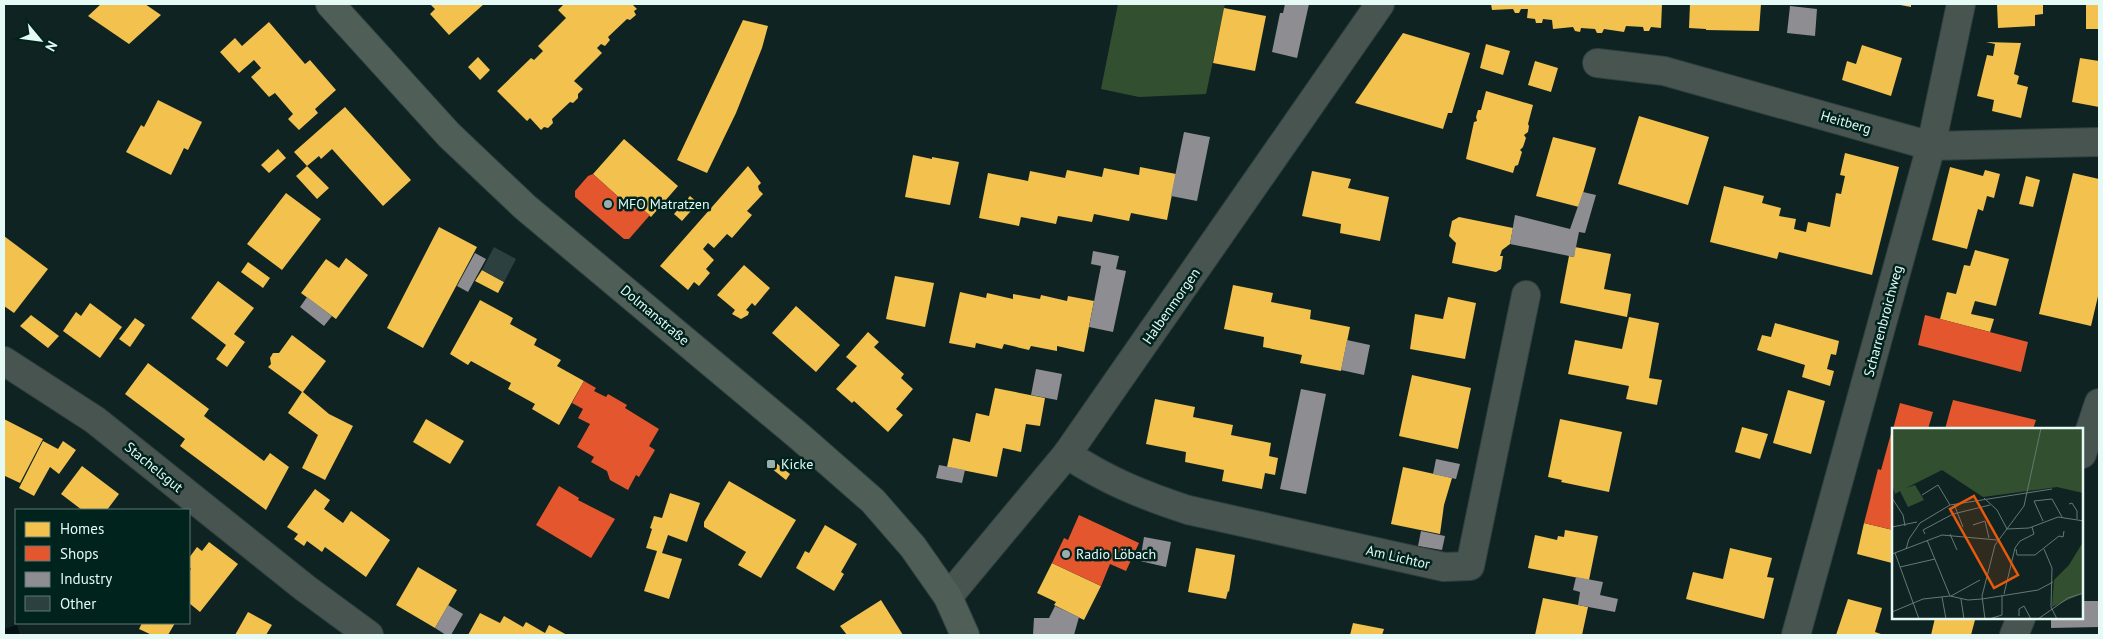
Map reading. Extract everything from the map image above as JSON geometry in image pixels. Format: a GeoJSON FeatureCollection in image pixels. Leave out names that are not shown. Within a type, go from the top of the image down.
{"type":"FeatureCollection","features":[{"type":"Feature","properties":{"kind":"main road","name":"Dolmanstraße"},"geometry":{"type":"LineString","coordinates":[[330,4],[449,135],[525,207],[800,437],[873,501],[913,547],[948,597],[965,635]]}},
{"type":"Feature","properties":{"kind":"street","name":"Halbenmorgen"},"geometry":{"type":"LineString","coordinates":[[948,597],[1067,454],[1380,4]]}},
{"type":"Feature","properties":{"kind":"street","name":"Scharrenbroichweg"},"geometry":{"type":"LineString","coordinates":[[1796,635],[1931,146],[1961,4]]}},
{"type":"Feature","properties":{"kind":"street","name":"Heitberg"},"geometry":{"type":"LineString","coordinates":[[1597,63],[1664,71],[1931,146],[2099,142]]}},
{"type":"Feature","properties":{"kind":"street","name":"Am Lichtor"},"geometry":{"type":"LineString","coordinates":[[1067,454],[1114,482],[1151,498],[1188,510],[1444,567],[1470,566],[1526,295]]}},
{"type":"Feature","properties":{"kind":"street","name":"Stachelsgut"},"geometry":{"type":"LineString","coordinates":[[4,361],[94,420],[306,588],[369,635]]}},
{"type":"Feature","properties":{"kind":"street"},"geometry":{"type":"LineString","coordinates":[[2083,451],[2099,402]]}},
{"type":"Feature","properties":{"kind":"street"},"geometry":{"type":"LineString","coordinates":[[2014,635],[2021,619]]}},
{"type":"Feature","properties":{"kind":"green space"},"geometry":{"type":"Polygon","coordinates":[[[1118,4],[1225,4],[1206,94],[1139,97],[1101,89],[1118,4]]]}},
{"type":"Feature","properties":{"kind":"shaded area"},"geometry":{"type":"Polygon","coordinates":[[[17,625],[20,635],[4,635],[4,629],[17,625]]]}},
{"type":"Feature","properties":{"kind":"building: Homes"},"geometry":{"type":"Polygon","coordinates":[[[101,4],[145,4],[161,15],[129,44],[88,16],[101,4]]]}},
{"type":"Feature","properties":{"kind":"building: Homes"},"geometry":{"type":"Polygon","coordinates":[[[430,4],[484,4],[449,35],[430,14],[435,9],[430,4]]]}},
{"type":"Feature","properties":{"kind":"building: Homes"},"geometry":{"type":"Polygon","coordinates":[[[564,4],[632,4],[637,9],[634,11],[636,15],[630,20],[627,19],[608,37],[610,40],[605,46],[601,44],[597,48],[602,53],[574,81],[583,89],[578,94],[578,98],[573,103],[570,102],[552,119],[553,123],[548,128],[544,127],[541,130],[530,118],[527,121],[497,91],[531,58],[534,60],[543,51],[538,46],[566,18],[558,10],[564,4]]]}},
{"type":"Feature","properties":{"kind":"building: Homes"},"geometry":{"type":"Polygon","coordinates":[[[1491,4],[1662,4],[1661,28],[1651,27],[1649,31],[1644,31],[1643,27],[1626,26],[1624,32],[1604,29],[1602,33],[1597,33],[1595,29],[1581,28],[1580,32],[1575,31],[1573,27],[1553,29],[1552,20],[1543,19],[1542,23],[1536,23],[1535,19],[1527,18],[1528,9],[1521,9],[1519,13],[1515,13],[1513,9],[1492,10],[1491,4]]]}},
{"type":"Feature","properties":{"kind":"building: Homes"},"geometry":{"type":"Polygon","coordinates":[[[1690,4],[1761,4],[1759,31],[1689,28],[1690,4]]]}},
{"type":"Feature","properties":{"kind":"building: Homes"},"geometry":{"type":"Polygon","coordinates":[[[1895,4],[1911,4],[1911,7],[1895,4]]]}},
{"type":"Feature","properties":{"kind":"building: Homes"},"geometry":{"type":"Polygon","coordinates":[[[1997,4],[2043,4],[2043,14],[2035,15],[2035,26],[1998,28],[1997,4]]]}},
{"type":"Feature","properties":{"kind":"building: Homes"},"geometry":{"type":"Polygon","coordinates":[[[2086,4],[2099,4],[2099,29],[2086,29],[2086,4]]]}},
{"type":"Feature","properties":{"kind":"building: Homes"},"geometry":{"type":"Polygon","coordinates":[[[1224,8],[1266,16],[1255,71],[1213,63],[1224,8]]]}},
{"type":"Feature","properties":{"kind":"building: Homes"},"geometry":{"type":"Polygon","coordinates":[[[743,20],[768,26],[762,48],[736,113],[707,173],[677,160],[743,20]]]}},
{"type":"Feature","properties":{"kind":"building: Homes"},"geometry":{"type":"Polygon","coordinates":[[[269,22],[305,64],[310,60],[336,90],[315,109],[318,113],[299,130],[288,119],[293,114],[275,93],[269,97],[251,77],[261,68],[254,60],[239,73],[220,52],[235,38],[242,46],[269,22]]]}},
{"type":"Feature","properties":{"kind":"building: Homes"},"geometry":{"type":"Polygon","coordinates":[[[1403,33],[1470,53],[1452,113],[1448,113],[1443,129],[1355,103],[1403,33]]]}},
{"type":"Feature","properties":{"kind":"building: Homes"},"geometry":{"type":"Polygon","coordinates":[[[1986,42],[2021,43],[2014,74],[2019,76],[2017,84],[2028,87],[2021,118],[1992,111],[1994,100],[1977,96],[1987,55],[1993,56],[1995,44],[1986,42]]]}},
{"type":"Feature","properties":{"kind":"building: Homes"},"geometry":{"type":"Polygon","coordinates":[[[1486,44],[1510,51],[1503,75],[1480,68],[1486,44]]]}},
{"type":"Feature","properties":{"kind":"building: Homes"},"geometry":{"type":"Polygon","coordinates":[[[1862,45],[1902,58],[1891,96],[1842,80],[1847,61],[1856,64],[1862,45]]]}},
{"type":"Feature","properties":{"kind":"building: Homes"},"geometry":{"type":"Polygon","coordinates":[[[478,57],[490,70],[480,80],[468,67],[478,57]]]}},
{"type":"Feature","properties":{"kind":"building: Homes"},"geometry":{"type":"Polygon","coordinates":[[[2080,58],[2099,61],[2099,107],[2072,102],[2080,58]]]}},
{"type":"Feature","properties":{"kind":"building: Homes"},"geometry":{"type":"Polygon","coordinates":[[[1535,61],[1558,68],[1551,92],[1528,85],[1535,61]]]}},
{"type":"Feature","properties":{"kind":"building: Homes"},"geometry":{"type":"Polygon","coordinates":[[[1486,91],[1533,105],[1528,132],[1524,135],[1526,138],[1520,150],[1522,152],[1513,173],[1466,159],[1474,122],[1477,121],[1478,110],[1481,110],[1486,91]]]}},
{"type":"Feature","properties":{"kind":"building: Homes"},"geometry":{"type":"Polygon","coordinates":[[[158,100],[202,122],[188,150],[184,148],[171,175],[126,152],[141,125],[144,127],[158,100]]]}},
{"type":"Feature","properties":{"kind":"building: Homes"},"geometry":{"type":"Polygon","coordinates":[[[345,107],[411,180],[383,206],[332,149],[321,159],[319,156],[307,166],[294,152],[345,107]]]}},
{"type":"Feature","properties":{"kind":"building: Homes"},"geometry":{"type":"Polygon","coordinates":[[[1639,116],[1709,137],[1688,205],[1618,184],[1639,116]]]}},
{"type":"Feature","properties":{"kind":"building: Homes"},"geometry":{"type":"Polygon","coordinates":[[[1553,137],[1596,148],[1579,207],[1536,196],[1553,137]]]}},
{"type":"Feature","properties":{"kind":"building: Homes"},"geometry":{"type":"Polygon","coordinates":[[[624,139],[678,186],[651,217],[628,197],[624,202],[593,174],[624,139]]]}},
{"type":"Feature","properties":{"kind":"building: Homes"},"geometry":{"type":"Polygon","coordinates":[[[278,149],[286,158],[269,173],[261,165],[278,149]]]}},
{"type":"Feature","properties":{"kind":"building: Homes"},"geometry":{"type":"Polygon","coordinates":[[[1845,153],[1899,167],[1872,275],[1779,252],[1777,259],[1710,242],[1724,186],[1764,196],[1762,203],[1781,208],[1779,216],[1796,219],[1794,229],[1806,232],[1808,222],[1830,227],[1836,193],[1841,194],[1845,176],[1840,175],[1845,153]]]}},
{"type":"Feature","properties":{"kind":"building: Homes"},"geometry":{"type":"Polygon","coordinates":[[[913,155],[959,162],[950,205],[905,197],[913,155]]]}},
{"type":"Feature","properties":{"kind":"building: Homes"},"geometry":{"type":"Polygon","coordinates":[[[307,166],[329,188],[317,199],[296,176],[307,166]]]}},
{"type":"Feature","properties":{"kind":"building: Homes"},"geometry":{"type":"Polygon","coordinates":[[[748,166],[761,183],[758,186],[763,194],[747,211],[752,215],[732,238],[727,234],[714,248],[708,243],[703,249],[714,260],[706,269],[710,273],[699,286],[694,282],[688,290],[660,266],[748,166]]]}},
{"type":"Feature","properties":{"kind":"building: Homes"},"geometry":{"type":"Polygon","coordinates":[[[1140,167],[1176,174],[1167,220],[1131,213],[1129,221],[1094,214],[1092,222],[1058,216],[1056,224],[1021,217],[1019,226],[979,218],[988,173],[1028,181],[1030,171],[1065,178],[1067,170],[1102,177],[1104,168],[1139,175],[1140,167]]]}},
{"type":"Feature","properties":{"kind":"building: Homes"},"geometry":{"type":"Polygon","coordinates":[[[1950,167],[1983,176],[1985,170],[2000,174],[1994,198],[1987,196],[1983,211],[1978,209],[1967,249],[1932,240],[1950,167]]]}},
{"type":"Feature","properties":{"kind":"building: Homes"},"geometry":{"type":"Polygon","coordinates":[[[1312,171],[1351,179],[1348,188],[1389,197],[1380,241],[1340,233],[1341,224],[1302,216],[1312,171]]]}},
{"type":"Feature","properties":{"kind":"building: Homes"},"geometry":{"type":"Polygon","coordinates":[[[2073,173],[2099,179],[2099,292],[2091,326],[2039,314],[2073,173]]]}},
{"type":"Feature","properties":{"kind":"building: Homes"},"geometry":{"type":"Polygon","coordinates":[[[2026,176],[2040,180],[2033,207],[2019,204],[2026,176]]]}},
{"type":"Feature","properties":{"kind":"building: Homes"},"geometry":{"type":"Polygon","coordinates":[[[286,193],[321,219],[282,270],[247,244],[286,193]]]}},
{"type":"Feature","properties":{"kind":"building: Homes"},"geometry":{"type":"Polygon","coordinates":[[[690,196],[698,203],[682,221],[674,214],[690,196]]]}},
{"type":"Feature","properties":{"kind":"building: Homes"},"geometry":{"type":"Polygon","coordinates":[[[1459,217],[1513,228],[1510,244],[1502,250],[1500,256],[1503,256],[1501,269],[1496,272],[1452,263],[1456,243],[1449,236],[1452,221],[1459,217]]]}},
{"type":"Feature","properties":{"kind":"building: Homes"},"geometry":{"type":"Polygon","coordinates":[[[439,227],[477,247],[423,348],[387,328],[439,227]]]}},
{"type":"Feature","properties":{"kind":"building: Homes"},"geometry":{"type":"Polygon","coordinates":[[[4,236],[48,269],[14,313],[4,306],[4,236]]]}},
{"type":"Feature","properties":{"kind":"building: Homes"},"geometry":{"type":"Polygon","coordinates":[[[1575,247],[1611,254],[1604,289],[1631,294],[1627,317],[1560,303],[1569,256],[1574,257],[1575,247]]]}},
{"type":"Feature","properties":{"kind":"building: Homes"},"geometry":{"type":"Polygon","coordinates":[[[1975,250],[2009,259],[1996,306],[1975,301],[1971,314],[1994,319],[1990,332],[1940,319],[1947,292],[1956,294],[1964,265],[1970,266],[1975,250]]]}},
{"type":"Feature","properties":{"kind":"building: Homes"},"geometry":{"type":"Polygon","coordinates":[[[346,258],[368,275],[336,319],[301,293],[326,259],[339,268],[346,258]]]}},
{"type":"Feature","properties":{"kind":"building: Homes"},"geometry":{"type":"Polygon","coordinates":[[[248,262],[270,278],[263,288],[241,272],[248,262]]]}},
{"type":"Feature","properties":{"kind":"building: Homes"},"geometry":{"type":"Polygon","coordinates":[[[744,265],[770,288],[755,306],[752,303],[746,310],[749,312],[748,315],[741,319],[732,314],[735,310],[717,295],[744,265]]]}},
{"type":"Feature","properties":{"kind":"building: Homes"},"geometry":{"type":"Polygon","coordinates":[[[482,270],[504,282],[498,293],[475,281],[482,270]]]}},
{"type":"Feature","properties":{"kind":"building: Homes"},"geometry":{"type":"Polygon","coordinates":[[[895,276],[934,283],[925,327],[886,319],[895,276]]]}},
{"type":"Feature","properties":{"kind":"building: Homes"},"geometry":{"type":"Polygon","coordinates":[[[218,281],[254,308],[234,334],[245,342],[227,367],[216,359],[226,345],[191,318],[218,281]]]}},
{"type":"Feature","properties":{"kind":"building: Homes"},"geometry":{"type":"Polygon","coordinates":[[[1233,285],[1273,293],[1271,302],[1311,310],[1310,319],[1350,327],[1341,371],[1300,363],[1302,355],[1263,347],[1264,337],[1224,329],[1233,285]]]}},
{"type":"Feature","properties":{"kind":"building: Homes"},"geometry":{"type":"Polygon","coordinates":[[[960,292],[986,298],[987,293],[1013,299],[1013,294],[1040,299],[1041,295],[1067,301],[1068,296],[1094,301],[1084,352],[1057,346],[1057,351],[1031,346],[1029,350],[1004,344],[1002,349],[976,343],[975,348],[949,343],[960,292]]]}},
{"type":"Feature","properties":{"kind":"building: Homes"},"geometry":{"type":"Polygon","coordinates":[[[1448,297],[1476,303],[1465,359],[1410,349],[1415,314],[1443,319],[1448,297]]]}},
{"type":"Feature","properties":{"kind":"building: Homes"},"geometry":{"type":"Polygon","coordinates":[[[480,300],[513,318],[510,324],[537,339],[534,345],[561,360],[557,366],[584,381],[559,425],[532,409],[535,404],[508,389],[511,383],[471,361],[468,365],[450,354],[480,300]]]}},
{"type":"Feature","properties":{"kind":"building: Homes"},"geometry":{"type":"Polygon","coordinates":[[[90,303],[122,327],[100,358],[63,331],[76,312],[81,316],[90,303]]]}},
{"type":"Feature","properties":{"kind":"building: Homes"},"geometry":{"type":"Polygon","coordinates":[[[796,306],[840,345],[816,372],[772,333],[796,306]]]}},
{"type":"Feature","properties":{"kind":"building: Homes"},"geometry":{"type":"Polygon","coordinates":[[[31,315],[59,336],[48,348],[20,326],[31,315]]]}},
{"type":"Feature","properties":{"kind":"building: Homes"},"geometry":{"type":"Polygon","coordinates":[[[1629,317],[1659,323],[1649,378],[1662,380],[1657,405],[1626,399],[1629,386],[1568,374],[1575,340],[1622,349],[1629,317]]]}},
{"type":"Feature","properties":{"kind":"building: Homes"},"geometry":{"type":"Polygon","coordinates":[[[135,318],[145,325],[130,347],[119,339],[135,318]]]}},
{"type":"Feature","properties":{"kind":"building: Homes"},"geometry":{"type":"Polygon","coordinates":[[[1775,323],[1839,341],[1836,355],[1831,354],[1827,369],[1834,371],[1830,386],[1802,377],[1805,365],[1757,350],[1762,335],[1771,337],[1775,323]]]}},
{"type":"Feature","properties":{"kind":"building: Homes"},"geometry":{"type":"Polygon","coordinates":[[[868,332],[879,342],[874,347],[904,374],[901,378],[913,389],[896,409],[903,415],[888,432],[854,401],[852,403],[836,389],[857,366],[846,357],[868,332]]]}},
{"type":"Feature","properties":{"kind":"building: Homes"},"geometry":{"type":"Polygon","coordinates":[[[292,335],[326,361],[303,392],[329,414],[353,426],[325,480],[302,468],[318,435],[288,413],[302,392],[268,367],[271,364],[270,358],[273,353],[279,353],[292,335]]]}},
{"type":"Feature","properties":{"kind":"building: Homes"},"geometry":{"type":"Polygon","coordinates":[[[148,363],[209,409],[204,416],[264,461],[270,453],[289,467],[266,510],[180,446],[185,439],[125,394],[148,363]]]}},
{"type":"Feature","properties":{"kind":"building: Homes"},"geometry":{"type":"Polygon","coordinates":[[[1412,375],[1471,388],[1458,449],[1399,436],[1412,375]]]}},
{"type":"Feature","properties":{"kind":"building: Homes"},"geometry":{"type":"Polygon","coordinates":[[[995,388],[1045,398],[1040,426],[1026,424],[1021,452],[1003,448],[997,477],[947,467],[953,438],[970,442],[976,413],[989,416],[995,388]]]}},
{"type":"Feature","properties":{"kind":"building: Homes"},"geometry":{"type":"Polygon","coordinates":[[[1788,390],[1825,401],[1811,454],[1773,443],[1788,390]]]}},
{"type":"Feature","properties":{"kind":"building: Homes"},"geometry":{"type":"Polygon","coordinates":[[[1155,399],[1195,407],[1193,417],[1233,425],[1231,435],[1271,443],[1269,456],[1278,458],[1275,475],[1265,473],[1262,489],[1222,481],[1224,470],[1185,462],[1186,452],[1146,444],[1155,399]]]}},
{"type":"Feature","properties":{"kind":"building: Homes"},"geometry":{"type":"Polygon","coordinates":[[[4,419],[43,439],[20,483],[5,476],[4,478],[4,419]]]}},
{"type":"Feature","properties":{"kind":"building: Homes"},"geometry":{"type":"Polygon","coordinates":[[[426,419],[464,441],[450,464],[413,442],[426,419]]]}},
{"type":"Feature","properties":{"kind":"building: Homes"},"geometry":{"type":"Polygon","coordinates":[[[1560,419],[1622,432],[1609,492],[1561,482],[1562,480],[1548,477],[1560,419]]]}},
{"type":"Feature","properties":{"kind":"building: Homes"},"geometry":{"type":"Polygon","coordinates":[[[1742,427],[1768,434],[1760,459],[1735,452],[1742,427]]]}},
{"type":"Feature","properties":{"kind":"building: Homes"},"geometry":{"type":"Polygon","coordinates":[[[43,441],[58,449],[63,441],[76,450],[59,474],[50,467],[34,496],[19,488],[43,441]]]}},
{"type":"Feature","properties":{"kind":"building: Homes"},"geometry":{"type":"Polygon","coordinates":[[[775,462],[790,474],[786,480],[771,468],[775,462]]]}},
{"type":"Feature","properties":{"kind":"building: Homes"},"geometry":{"type":"Polygon","coordinates":[[[82,466],[119,494],[108,509],[81,509],[61,494],[82,466]]]}},
{"type":"Feature","properties":{"kind":"building: Homes"},"geometry":{"type":"Polygon","coordinates":[[[1403,467],[1452,478],[1444,505],[1440,534],[1391,524],[1403,467]]]}},
{"type":"Feature","properties":{"kind":"building: Homes"},"geometry":{"type":"Polygon","coordinates":[[[729,481],[796,520],[761,578],[738,565],[746,552],[704,527],[704,522],[729,481]]]}},
{"type":"Feature","properties":{"kind":"building: Homes"},"geometry":{"type":"Polygon","coordinates":[[[315,489],[330,500],[324,509],[343,523],[351,511],[390,540],[366,577],[325,547],[322,552],[307,541],[304,546],[294,539],[298,534],[287,527],[315,489]]]}},
{"type":"Feature","properties":{"kind":"building: Homes"},"geometry":{"type":"Polygon","coordinates":[[[670,493],[700,503],[687,542],[668,535],[662,553],[682,559],[669,599],[644,591],[657,551],[646,548],[652,529],[650,528],[654,516],[662,518],[670,493]]]}},
{"type":"Feature","properties":{"kind":"building: Homes"},"geometry":{"type":"Polygon","coordinates":[[[1864,523],[1892,530],[1892,563],[1857,554],[1864,523]]]}},
{"type":"Feature","properties":{"kind":"building: Homes"},"geometry":{"type":"Polygon","coordinates":[[[825,525],[857,544],[841,572],[844,574],[834,591],[796,568],[805,551],[809,553],[825,525]]]}},
{"type":"Feature","properties":{"kind":"building: Homes"},"geometry":{"type":"Polygon","coordinates":[[[1565,530],[1598,536],[1589,580],[1528,568],[1535,535],[1557,540],[1558,536],[1564,537],[1565,530]]]}},
{"type":"Feature","properties":{"kind":"building: Homes"},"geometry":{"type":"Polygon","coordinates":[[[209,542],[238,564],[200,612],[190,604],[190,557],[197,547],[202,551],[209,542]]]}},
{"type":"Feature","properties":{"kind":"building: Homes"},"geometry":{"type":"Polygon","coordinates":[[[1196,548],[1235,555],[1229,592],[1226,599],[1188,592],[1196,548]]]}},
{"type":"Feature","properties":{"kind":"building: Homes"},"geometry":{"type":"Polygon","coordinates":[[[1730,548],[1772,558],[1767,577],[1774,578],[1764,619],[1686,599],[1693,572],[1723,579],[1730,548]]]}},
{"type":"Feature","properties":{"kind":"building: Homes"},"geometry":{"type":"Polygon","coordinates":[[[1052,563],[1101,586],[1084,620],[1054,605],[1056,602],[1037,593],[1052,563]]]}},
{"type":"Feature","properties":{"kind":"building: Homes"},"geometry":{"type":"Polygon","coordinates":[[[418,567],[457,590],[435,628],[396,605],[418,567]]]}},
{"type":"Feature","properties":{"kind":"building: Homes"},"geometry":{"type":"Polygon","coordinates":[[[1543,598],[1588,607],[1582,635],[1535,635],[1543,598]]]}},
{"type":"Feature","properties":{"kind":"building: Homes"},"geometry":{"type":"Polygon","coordinates":[[[1848,599],[1882,608],[1875,632],[1884,635],[1836,635],[1848,599]]]}},
{"type":"Feature","properties":{"kind":"building: Homes"},"geometry":{"type":"Polygon","coordinates":[[[881,600],[903,635],[847,635],[840,626],[881,600]]]}},
{"type":"Feature","properties":{"kind":"building: Homes"},"geometry":{"type":"Polygon","coordinates":[[[248,612],[272,625],[266,635],[235,635],[248,612]]]}},
{"type":"Feature","properties":{"kind":"building: Homes"},"geometry":{"type":"Polygon","coordinates":[[[480,613],[500,623],[504,616],[523,627],[526,622],[545,633],[549,625],[567,635],[468,635],[480,613]]]}},
{"type":"Feature","properties":{"kind":"building: Homes"},"geometry":{"type":"Polygon","coordinates":[[[1935,619],[1975,620],[1971,635],[1931,635],[1935,619]]]}},
{"type":"Feature","properties":{"kind":"building: Homes"},"geometry":{"type":"Polygon","coordinates":[[[1353,623],[1384,629],[1382,635],[1350,635],[1353,623]]]}},
{"type":"Feature","properties":{"kind":"building: Homes"},"geometry":{"type":"Polygon","coordinates":[[[142,624],[174,624],[168,635],[152,635],[139,629],[142,624]]]}},
{"type":"Feature","properties":{"kind":"building: Shops"},"geometry":{"type":"Polygon","coordinates":[[[593,174],[624,202],[628,197],[650,215],[629,239],[624,239],[575,197],[575,191],[588,176],[593,174]]]}},
{"type":"Feature","properties":{"kind":"building: Shops"},"geometry":{"type":"Polygon","coordinates":[[[1925,315],[2028,342],[2021,372],[1918,345],[1925,315]]]}},
{"type":"Feature","properties":{"kind":"building: Shops"},"geometry":{"type":"Polygon","coordinates":[[[584,381],[596,388],[594,391],[606,397],[608,394],[627,405],[625,408],[659,429],[649,446],[655,450],[639,477],[636,475],[628,490],[610,480],[607,471],[591,462],[594,457],[577,447],[590,424],[578,418],[583,409],[572,403],[584,381]]]}},
{"type":"Feature","properties":{"kind":"building: Shops"},"geometry":{"type":"Polygon","coordinates":[[[1953,400],[2036,420],[2033,428],[1945,428],[1953,400]]]}},
{"type":"Feature","properties":{"kind":"building: Shops"},"geometry":{"type":"Polygon","coordinates":[[[1900,403],[1933,412],[1928,428],[1893,428],[1900,403]]]}},
{"type":"Feature","properties":{"kind":"building: Shops"},"geometry":{"type":"Polygon","coordinates":[[[1892,430],[1892,530],[1864,523],[1878,469],[1881,470],[1892,430]]]}},
{"type":"Feature","properties":{"kind":"building: Shops"},"geometry":{"type":"Polygon","coordinates":[[[559,486],[579,498],[578,500],[615,519],[591,558],[536,525],[559,486]]]}},
{"type":"Feature","properties":{"kind":"building: Shops"},"geometry":{"type":"Polygon","coordinates":[[[1079,515],[1139,543],[1126,571],[1110,564],[1101,586],[1052,563],[1064,538],[1068,540],[1079,515]]]}},
{"type":"Feature","properties":{"kind":"building: Industry"},"geometry":{"type":"Polygon","coordinates":[[[1285,4],[1309,4],[1297,58],[1272,52],[1280,13],[1283,13],[1285,4]]]}},
{"type":"Feature","properties":{"kind":"building: Industry"},"geometry":{"type":"Polygon","coordinates":[[[1790,6],[1817,9],[1815,36],[1787,33],[1790,6]]]}},
{"type":"Feature","properties":{"kind":"building: Industry"},"geometry":{"type":"Polygon","coordinates":[[[1184,132],[1210,137],[1197,201],[1171,196],[1184,132]]]}},
{"type":"Feature","properties":{"kind":"building: Industry"},"geometry":{"type":"Polygon","coordinates":[[[1583,192],[1596,195],[1585,233],[1579,232],[1574,257],[1510,244],[1515,215],[1570,229],[1583,192]]]}},
{"type":"Feature","properties":{"kind":"building: Industry"},"geometry":{"type":"Polygon","coordinates":[[[1093,251],[1119,256],[1116,269],[1126,271],[1113,332],[1089,327],[1101,266],[1091,264],[1093,251]]]}},
{"type":"Feature","properties":{"kind":"building: Industry"},"geometry":{"type":"Polygon","coordinates":[[[475,253],[486,259],[468,292],[457,286],[475,253]]]}},
{"type":"Feature","properties":{"kind":"building: Industry"},"geometry":{"type":"Polygon","coordinates":[[[307,297],[332,316],[324,326],[300,307],[307,297]]]}},
{"type":"Feature","properties":{"kind":"building: Industry"},"geometry":{"type":"Polygon","coordinates":[[[1347,340],[1370,345],[1364,375],[1341,370],[1347,340]]]}},
{"type":"Feature","properties":{"kind":"building: Industry"},"geometry":{"type":"Polygon","coordinates":[[[1036,369],[1062,374],[1057,400],[1031,395],[1036,369]]]}},
{"type":"Feature","properties":{"kind":"building: Industry"},"geometry":{"type":"Polygon","coordinates":[[[1301,389],[1326,394],[1306,494],[1280,489],[1301,389]]]}},
{"type":"Feature","properties":{"kind":"building: Industry"},"geometry":{"type":"Polygon","coordinates":[[[1436,459],[1460,464],[1456,479],[1433,474],[1436,459]]]}},
{"type":"Feature","properties":{"kind":"building: Industry"},"geometry":{"type":"Polygon","coordinates":[[[939,465],[965,470],[962,483],[936,478],[939,465]]]}},
{"type":"Feature","properties":{"kind":"building: Industry"},"geometry":{"type":"Polygon","coordinates":[[[1421,531],[1445,536],[1442,550],[1418,546],[1421,531]]]}},
{"type":"Feature","properties":{"kind":"building: Industry"},"geometry":{"type":"Polygon","coordinates":[[[1144,537],[1171,542],[1166,567],[1140,561],[1144,537]]]}},
{"type":"Feature","properties":{"kind":"building: Industry"},"geometry":{"type":"Polygon","coordinates":[[[1576,577],[1603,582],[1600,595],[1618,599],[1615,612],[1578,605],[1580,592],[1573,590],[1576,577]]]}},
{"type":"Feature","properties":{"kind":"building: Industry"},"geometry":{"type":"Polygon","coordinates":[[[2083,601],[2099,601],[2099,627],[2051,628],[2051,619],[2083,619],[2083,601]]]}},
{"type":"Feature","properties":{"kind":"building: Industry"},"geometry":{"type":"Polygon","coordinates":[[[448,605],[463,614],[451,635],[446,635],[435,628],[448,605]]]}},
{"type":"Feature","properties":{"kind":"building: Industry"},"geometry":{"type":"Polygon","coordinates":[[[1055,606],[1079,617],[1074,635],[1033,635],[1034,618],[1049,618],[1055,606]]]}},
{"type":"Feature","properties":{"kind":"building: Other"},"geometry":{"type":"Polygon","coordinates":[[[494,247],[516,259],[504,282],[482,270],[494,247]]]}},
{"type":"Feature","properties":{"kind":"place","name":"MFO Matratzen"},"geometry":{"type":"Point","coordinates":[608,204]}},
{"type":"Feature","properties":{"kind":"place","name":"Kicke"},"geometry":{"type":"Point","coordinates":[771,464]}},
{"type":"Feature","properties":{"kind":"place","name":"Radio Löbach"},"geometry":{"type":"Point","coordinates":[1066,554]}}]}
